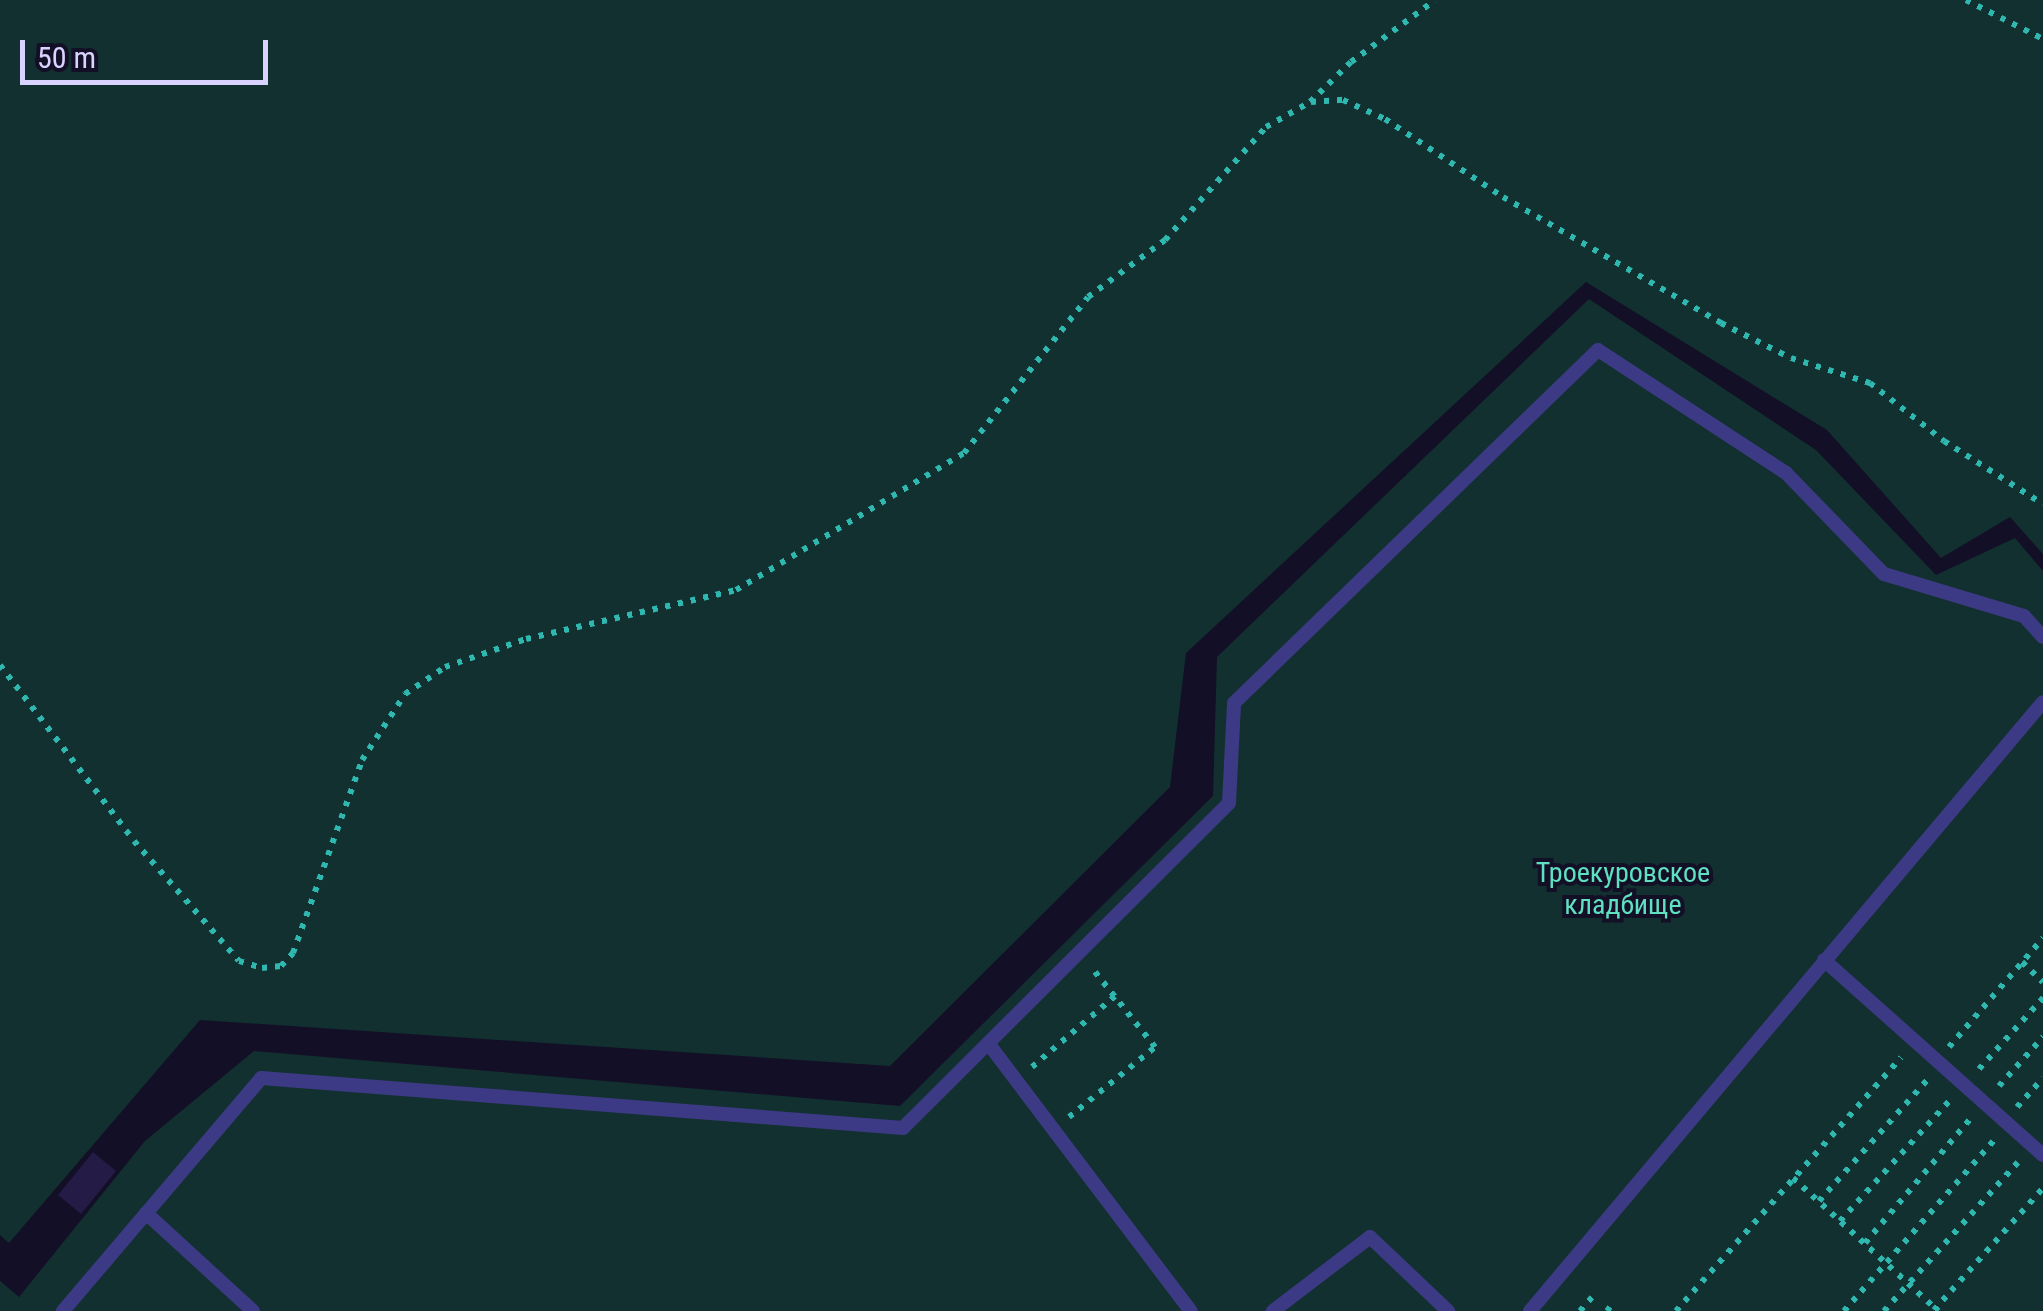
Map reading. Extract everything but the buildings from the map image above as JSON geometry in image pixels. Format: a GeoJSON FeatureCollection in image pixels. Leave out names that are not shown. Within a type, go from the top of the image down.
{"type":"FeatureCollection","features":[{"type":"Feature","properties":{"kind":"lane"},"geometry":{"type":"LineString","coordinates":[[62,1311],[261,1078],[903,1128],[1229,803],[1234,703],[1598,350],[1786,473],[1884,574],[2024,616],[2043,636]]}},
{"type":"Feature","properties":{"kind":"lane"},"geometry":{"type":"LineString","coordinates":[[1530,1311],[2043,702]]}},
{"type":"Feature","properties":{"kind":"lane"},"geometry":{"type":"LineString","coordinates":[[1824,960],[2038,1151]]}},
{"type":"Feature","properties":{"kind":"lane"},"geometry":{"type":"LineString","coordinates":[[988,1044],[1191,1311]]}},
{"type":"Feature","properties":{"kind":"lane"},"geometry":{"type":"LineString","coordinates":[[146,1213],[253,1311]]}},
{"type":"Feature","properties":{"kind":"lane"},"geometry":{"type":"LineString","coordinates":[[1273,1311],[1370,1238],[1448,1311]]}},
{"type":"Feature","properties":{"kind":"path"},"geometry":{"type":"LineString","coordinates":[[0,666],[134,841],[239,962],[262,968],[280,966],[293,953],[362,760],[405,694],[445,668],[526,639],[736,590],[964,454],[1088,297],[1165,240],[1266,127],[1310,102],[1351,62],[1435,0]]}},
{"type":"Feature","properties":{"kind":"path"},"geometry":{"type":"LineString","coordinates":[[1966,0],[2043,39]]}},
{"type":"Feature","properties":{"kind":"path"},"geometry":{"type":"LineString","coordinates":[[1310,102],[1343,100],[1385,119],[1503,197],[1721,323],[1791,358],[1870,383],[1944,441],[2043,504]]}},
{"type":"Feature","properties":{"kind":"path"},"geometry":{"type":"LineString","coordinates":[[1819,1201],[2043,938]]}},
{"type":"Feature","properties":{"kind":"path"},"geometry":{"type":"LineString","coordinates":[[1054,1130],[1155,1048],[1079,951]]}},
{"type":"Feature","properties":{"kind":"path"},"geometry":{"type":"LineString","coordinates":[[2022,962],[2043,982]]}},
{"type":"Feature","properties":{"kind":"path"},"geometry":{"type":"LineString","coordinates":[[1016,1080],[1114,996]]}},
{"type":"Feature","properties":{"kind":"path"},"geometry":{"type":"LineString","coordinates":[[1840,1221],[2043,998]]}},
{"type":"Feature","properties":{"kind":"path"},"geometry":{"type":"LineString","coordinates":[[1865,1243],[2043,1037]]}},
{"type":"Feature","properties":{"kind":"path"},"geometry":{"type":"LineString","coordinates":[[1676,1311],[1915,1042]]}},
{"type":"Feature","properties":{"kind":"path"},"geometry":{"type":"LineString","coordinates":[[1844,1311],[2043,1078]]}},
{"type":"Feature","properties":{"kind":"path"},"geometry":{"type":"LineString","coordinates":[[1884,1311],[2038,1151]]}},
{"type":"Feature","properties":{"kind":"path"},"geometry":{"type":"LineString","coordinates":[[1794,1178],[1935,1310],[2043,1188]]}},
{"type":"Feature","properties":{"kind":"path"},"geometry":{"type":"LineString","coordinates":[[1580,1311],[1594,1295]]}},
{"type":"Feature","properties":{"kind":"green space"},"geometry":{"type":"Polygon","coordinates":[[[0,0],[2043,0],[2043,554],[2010,517],[1941,558],[1827,430],[1586,282],[1186,653],[1170,787],[890,1066],[200,1020],[9,1243],[0,1235],[0,0]]]}},
{"type":"Feature","properties":{"kind":"green space","name":"Троекуровское кладбище"},"geometry":{"type":"Polygon","coordinates":[[[1589,299],[1816,450],[1936,575],[2015,538],[2043,571],[2043,1311],[0,1311],[0,1281],[19,1297],[145,1141],[254,1051],[900,1106],[1213,796],[1217,657],[1589,299]]]}}]}
